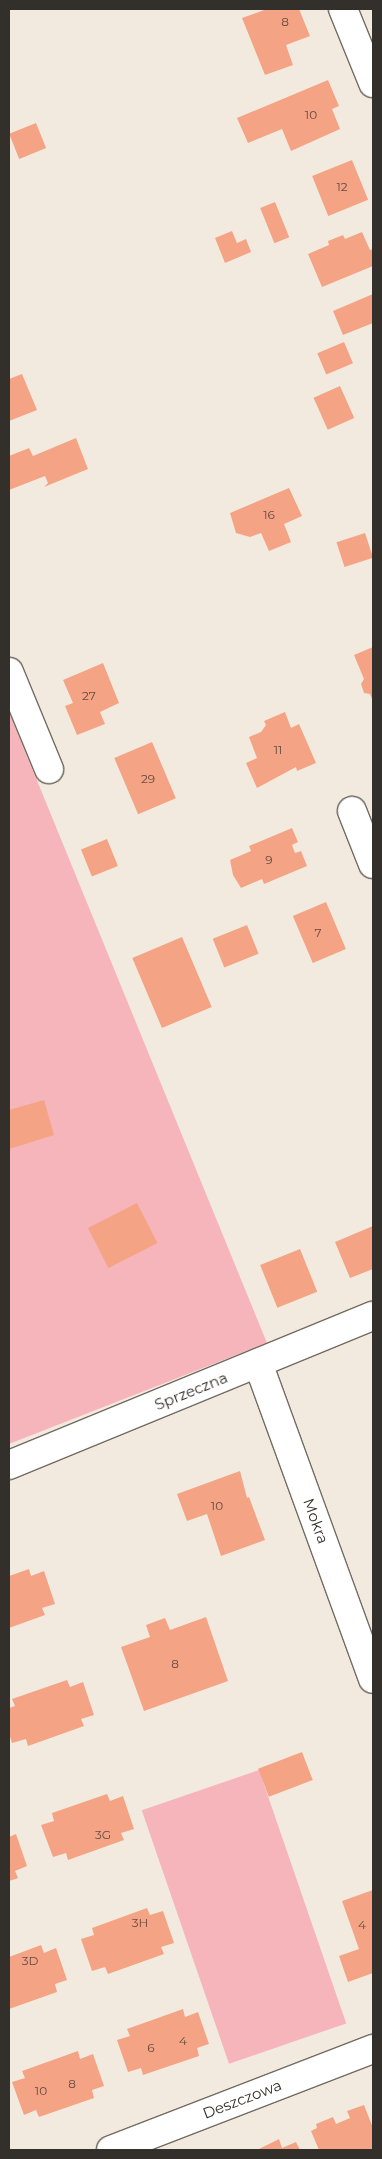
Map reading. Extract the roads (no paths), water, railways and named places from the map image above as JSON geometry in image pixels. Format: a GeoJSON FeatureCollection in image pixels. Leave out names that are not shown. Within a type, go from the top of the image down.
{"type":"FeatureCollection","features":[{"type":"Feature","properties":{"kind":"street"},"geometry":{"type":"LineString","coordinates":[[343,9],[373,83]]}},
{"type":"Feature","properties":{"kind":"street"},"geometry":{"type":"LineString","coordinates":[[9,672],[49,769]]}},
{"type":"Feature","properties":{"kind":"street"},"geometry":{"type":"LineString","coordinates":[[352,811],[373,864]]}},
{"type":"Feature","properties":{"kind":"street","name":"Sprzeczna"},"geometry":{"type":"LineString","coordinates":[[9,1465],[373,1316]]}},
{"type":"Feature","properties":{"kind":"street","name":"Mokra"},"geometry":{"type":"LineString","coordinates":[[258,1363],[373,1679]]}},
{"type":"Feature","properties":{"kind":"street","name":"Deszczowa"},"geometry":{"type":"LineString","coordinates":[[111,2150],[373,2049]]}}]}
